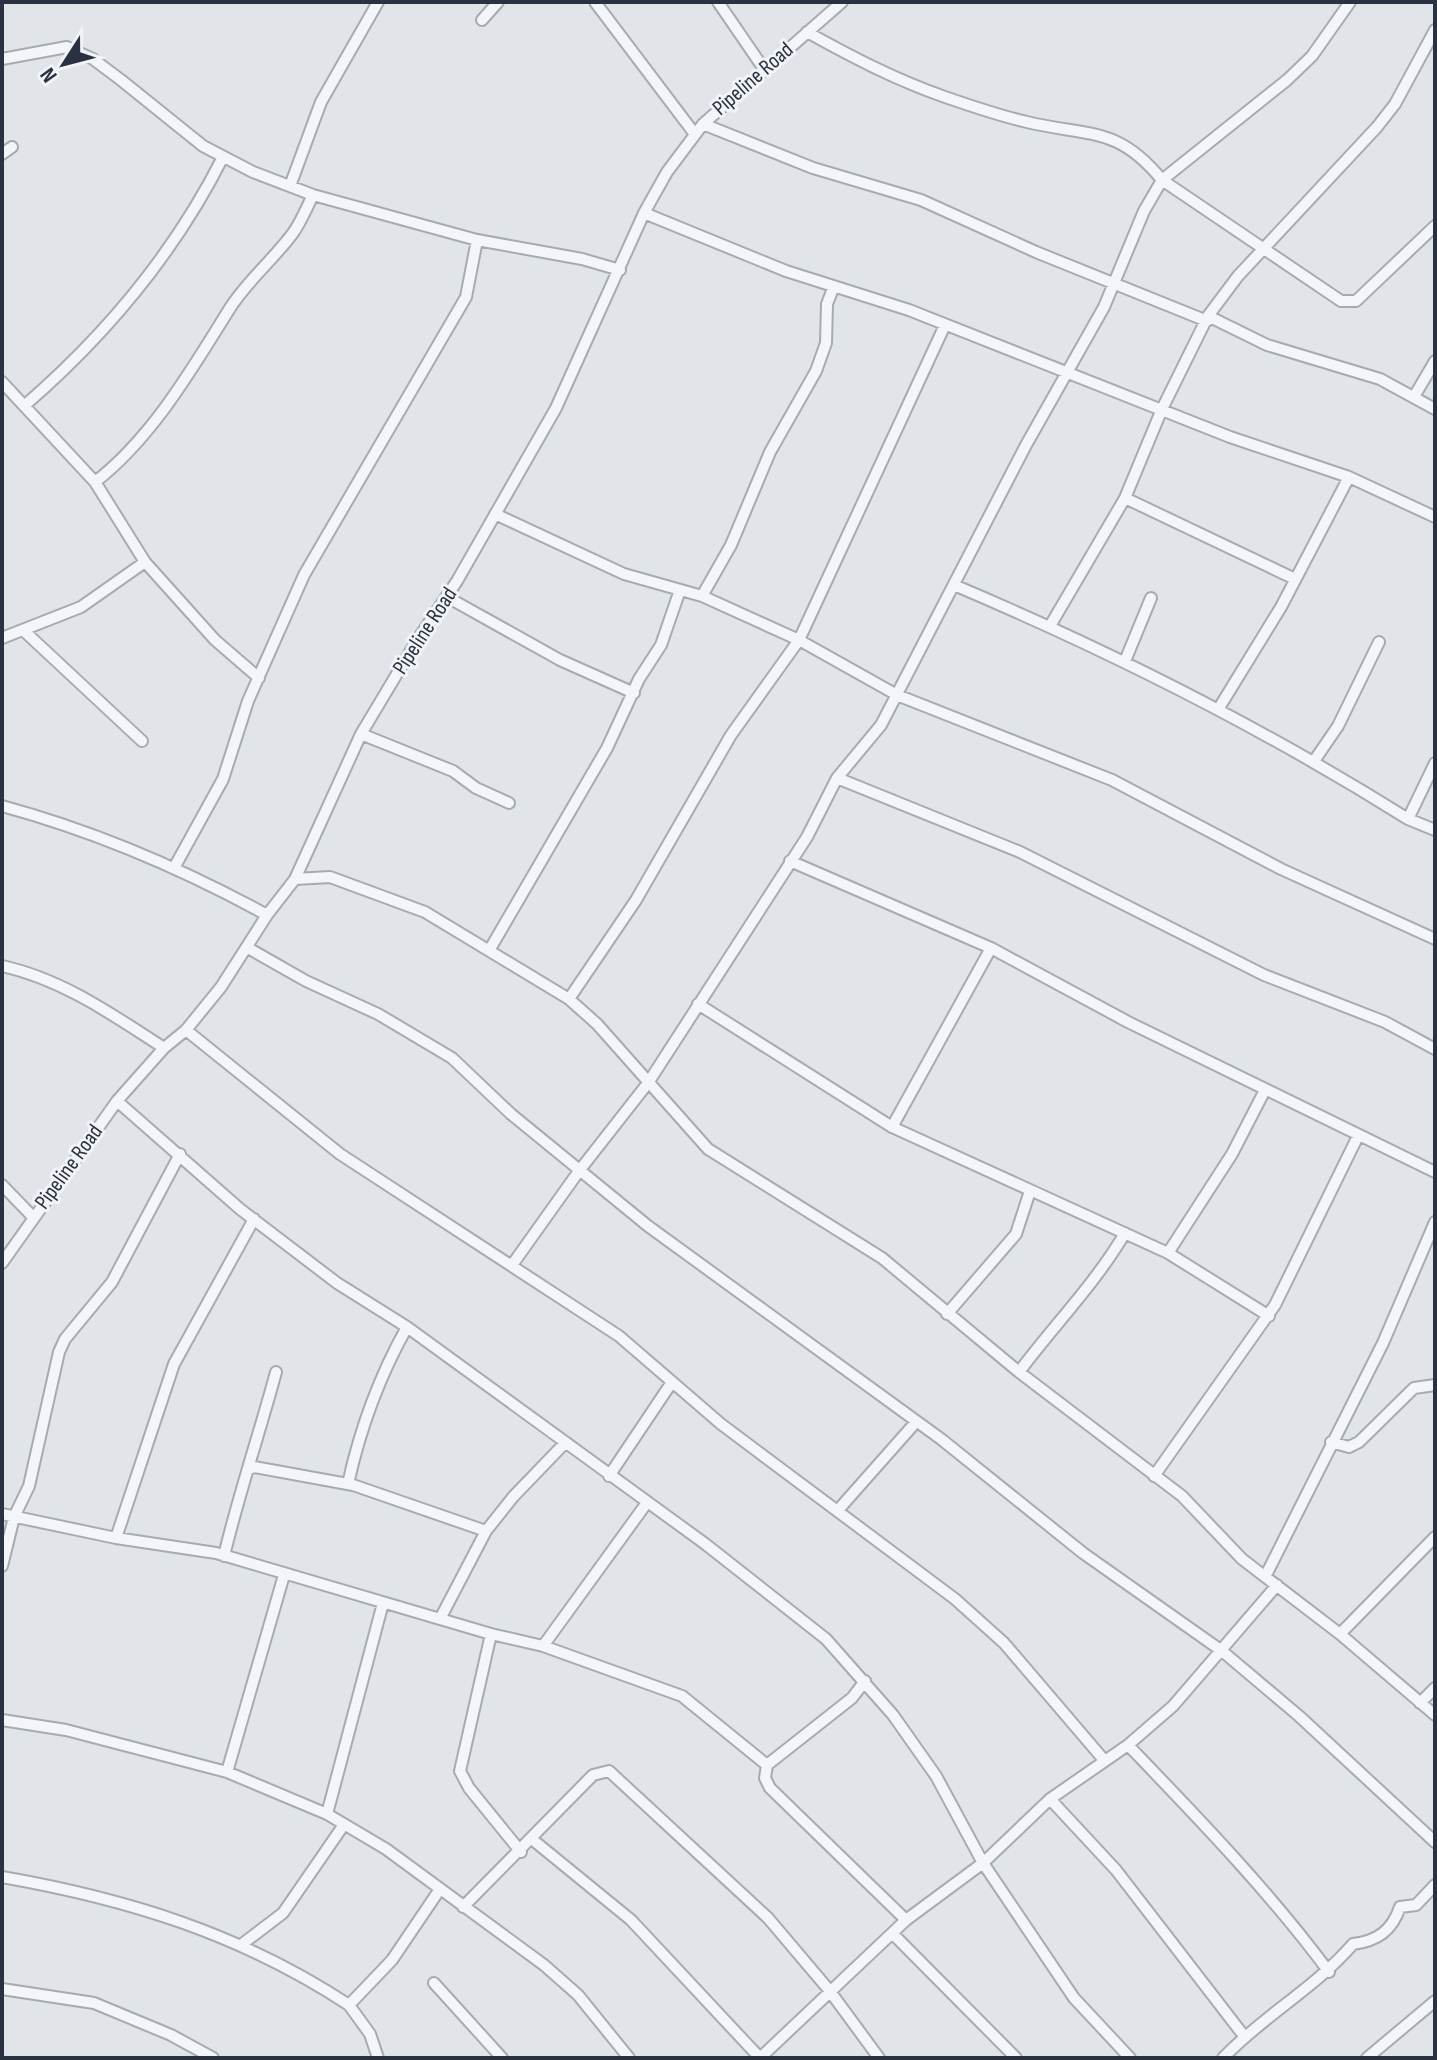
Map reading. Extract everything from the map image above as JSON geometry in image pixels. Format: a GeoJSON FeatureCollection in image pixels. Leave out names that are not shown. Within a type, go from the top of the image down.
{"type":"FeatureCollection","features":[{"type":"Feature","properties":{"kind":"street"},"geometry":{"type":"LineString","coordinates":[[290,186],[321,102],[378,2]]}},
{"type":"Feature","properties":{"kind":"street"},"geometry":{"type":"LineString","coordinates":[[482,20],[498,2]]}},
{"type":"Feature","properties":{"kind":"street"},"geometry":{"type":"LineString","coordinates":[[595,2],[694,133]]}},
{"type":"Feature","properties":{"kind":"street"},"geometry":{"type":"LineString","coordinates":[[718,2],[764,69]]}},
{"type":"Feature","properties":{"kind":"street","name":"Pipeline Road"},"geometry":{"type":"LineString","coordinates":[[2,1263],[117,1101],[164,1048],[186,1030],[295,879],[361,734],[447,597],[556,408],[644,213],[694,133],[842,2]]}},
{"type":"Feature","properties":{"kind":"street"},"geometry":{"type":"LineString","coordinates":[[512,1265],[579,1171],[648,1083],[807,837],[837,778],[864,749],[897,695],[1113,285],[1144,211],[1162,180],[1287,80],[1312,56],[1350,2]]}},
{"type":"Feature","properties":{"kind":"street"},"geometry":{"type":"LineString","coordinates":[[1050,626],[1125,498],[1162,409],[1208,318],[1264,250],[1386,116],[1435,30]]}},
{"type":"Feature","properties":{"kind":"street"},"geometry":{"type":"LineString","coordinates":[[807,32],[868,66],[945,97],[1027,123],[1098,133],[1142,156],[1162,180],[1328,295],[1356,301],[1435,226]]}},
{"type":"Feature","properties":{"kind":"street"},"geometry":{"type":"LineString","coordinates":[[2,59],[67,47],[93,59],[163,116],[223,157],[290,186],[477,240],[582,259],[620,270]]}},
{"type":"Feature","properties":{"kind":"street"},"geometry":{"type":"LineString","coordinates":[[703,124],[752,147],[921,200],[1113,285],[1208,318],[1267,345],[1342,366],[1415,395],[1435,409]]}},
{"type":"Feature","properties":{"kind":"street"},"geometry":{"type":"LineString","coordinates":[[24,406],[74,362],[117,314],[204,195],[223,157]]}},
{"type":"Feature","properties":{"kind":"street"},"geometry":{"type":"LineString","coordinates":[[95,482],[128,457],[182,378],[211,343],[231,307],[295,231],[313,195]]}},
{"type":"Feature","properties":{"kind":"street"},"geometry":{"type":"LineString","coordinates":[[644,213],[731,250],[945,325],[1230,437],[1349,477],[1435,517]]}},
{"type":"Feature","properties":{"kind":"street"},"geometry":{"type":"LineString","coordinates":[[174,868],[223,779],[259,678],[304,575],[466,297],[477,240]]}},
{"type":"Feature","properties":{"kind":"street"},"geometry":{"type":"LineString","coordinates":[[702,596],[731,545],[770,452],[816,371],[826,343],[827,304],[834,286]]}},
{"type":"Feature","properties":{"kind":"street"},"geometry":{"type":"LineString","coordinates":[[569,999],[636,900],[731,735],[799,640],[945,325]]}},
{"type":"Feature","properties":{"kind":"street"},"geometry":{"type":"LineString","coordinates":[[1415,395],[1435,361]]}},
{"type":"Feature","properties":{"kind":"street"},"geometry":{"type":"LineString","coordinates":[[2,382],[95,482],[145,562],[215,640],[259,678]]}},
{"type":"Feature","properties":{"kind":"street"},"geometry":{"type":"LineString","coordinates":[[1219,708],[1295,579],[1349,477]]}},
{"type":"Feature","properties":{"kind":"street"},"geometry":{"type":"LineString","coordinates":[[1125,498],[1295,579]]}},
{"type":"Feature","properties":{"kind":"street"},"geometry":{"type":"LineString","coordinates":[[495,514],[624,574],[702,596],[799,640],[897,695],[1112,780],[1281,869],[1435,939]]}},
{"type":"Feature","properties":{"kind":"street"},"geometry":{"type":"LineString","coordinates":[[2,638],[81,607],[145,562]]}},
{"type":"Feature","properties":{"kind":"street"},"geometry":{"type":"LineString","coordinates":[[954,585],[1050,626],[1219,708],[1314,761],[1408,819],[1435,830]]}},
{"type":"Feature","properties":{"kind":"street"},"geometry":{"type":"LineString","coordinates":[[490,949],[563,820],[586,786],[661,645],[680,590]]}},
{"type":"Feature","properties":{"kind":"street"},"geometry":{"type":"LineString","coordinates":[[447,597],[560,660],[634,693]]}},
{"type":"Feature","properties":{"kind":"street"},"geometry":{"type":"LineString","coordinates":[[1125,661],[1151,598]]}},
{"type":"Feature","properties":{"kind":"street"},"geometry":{"type":"LineString","coordinates":[[23,630],[142,741]]}},
{"type":"Feature","properties":{"kind":"street"},"geometry":{"type":"LineString","coordinates":[[1314,761],[1338,726],[1379,642]]}},
{"type":"Feature","properties":{"kind":"street"},"geometry":{"type":"LineString","coordinates":[[361,734],[453,771],[476,788],[509,803]]}},
{"type":"Feature","properties":{"kind":"street"},"geometry":{"type":"LineString","coordinates":[[1408,819],[1435,763]]}},
{"type":"Feature","properties":{"kind":"street"},"geometry":{"type":"LineString","coordinates":[[837,778],[1020,852],[1264,975],[1385,1022],[1435,1049]]}},
{"type":"Feature","properties":{"kind":"street"},"geometry":{"type":"LineString","coordinates":[[2,806],[44,817],[174,868],[267,915]]}},
{"type":"Feature","properties":{"kind":"street"},"geometry":{"type":"LineString","coordinates":[[790,861],[991,948],[1265,1090],[1435,1172]]}},
{"type":"Feature","properties":{"kind":"street"},"geometry":{"type":"LineString","coordinates":[[295,879],[330,877],[425,912],[569,999],[708,1149],[858,1240],[1019,1372],[1182,1496],[1242,1559],[1340,1634],[1435,1715]]}},
{"type":"Feature","properties":{"kind":"street"},"geometry":{"type":"LineString","coordinates":[[248,948],[306,981],[378,1014],[452,1058],[579,1171],[648,1226],[916,1422],[1021,1501],[1083,1553],[1222,1651],[1299,1716],[1435,1842]]}},
{"type":"Feature","properties":{"kind":"street"},"geometry":{"type":"LineString","coordinates":[[892,1127],[991,948]]}},
{"type":"Feature","properties":{"kind":"street"},"geometry":{"type":"LineString","coordinates":[[2,966],[33,973],[86,999],[164,1048]]}},
{"type":"Feature","properties":{"kind":"street"},"geometry":{"type":"LineString","coordinates":[[698,1004],[892,1127],[1168,1253],[1269,1316]]}},
{"type":"Feature","properties":{"kind":"street"},"geometry":{"type":"LineString","coordinates":[[186,1030],[340,1154],[619,1336],[721,1424],[839,1509],[955,1599],[1004,1643],[1104,1760]]}},
{"type":"Feature","properties":{"kind":"street"},"geometry":{"type":"LineString","coordinates":[[1168,1253],[1209,1184],[1232,1154],[1265,1090]]}},
{"type":"Feature","properties":{"kind":"street"},"geometry":{"type":"LineString","coordinates":[[117,1101],[254,1219],[337,1283],[407,1327],[646,1504],[704,1543],[826,1639],[865,1681],[936,1776],[983,1863],[1074,1998],[1130,2058]]}},
{"type":"Feature","properties":{"kind":"street"},"geometry":{"type":"LineString","coordinates":[[1154,1476],[1211,1392],[1269,1316],[1301,1259],[1358,1136]]}},
{"type":"Feature","properties":{"kind":"street"},"geometry":{"type":"LineString","coordinates":[[2,1566],[14,1517],[29,1486],[65,1339],[112,1282],[180,1154]]}},
{"type":"Feature","properties":{"kind":"street"},"geometry":{"type":"LineString","coordinates":[[2,1185],[33,1217]]}},
{"type":"Feature","properties":{"kind":"street"},"geometry":{"type":"LineString","coordinates":[[947,1314],[1016,1234],[1030,1191]]}},
{"type":"Feature","properties":{"kind":"street"},"geometry":{"type":"LineString","coordinates":[[116,1538],[174,1364],[254,1219]]}},
{"type":"Feature","properties":{"kind":"street"},"geometry":{"type":"LineString","coordinates":[[1266,1575],[1383,1343],[1435,1222]]}},
{"type":"Feature","properties":{"kind":"street"},"geometry":{"type":"LineString","coordinates":[[1019,1372],[1054,1324],[1100,1275],[1125,1233]]}},
{"type":"Feature","properties":{"kind":"street"},"geometry":{"type":"LineString","coordinates":[[348,1484],[358,1439],[388,1362],[407,1327]]}},
{"type":"Feature","properties":{"kind":"street"},"geometry":{"type":"LineString","coordinates":[[224,1556],[240,1487],[249,1469],[276,1372]]}},
{"type":"Feature","properties":{"kind":"street"},"geometry":{"type":"LineString","coordinates":[[609,1476],[672,1382]]}},
{"type":"Feature","properties":{"kind":"street"},"geometry":{"type":"LineString","coordinates":[[1331,1442],[1349,1447],[1359,1442],[1414,1388],[1435,1385]]}},
{"type":"Feature","properties":{"kind":"street"},"geometry":{"type":"LineString","coordinates":[[839,1509],[916,1422]]}},
{"type":"Feature","properties":{"kind":"street"},"geometry":{"type":"LineString","coordinates":[[441,1617],[486,1531],[513,1497],[564,1444]]}},
{"type":"Feature","properties":{"kind":"street"},"geometry":{"type":"LineString","coordinates":[[249,1469],[254,1467],[348,1484],[486,1531]]}},
{"type":"Feature","properties":{"kind":"street"},"geometry":{"type":"LineString","coordinates":[[543,1646],[646,1504]]}},
{"type":"Feature","properties":{"kind":"street"},"geometry":{"type":"LineString","coordinates":[[2,1514],[224,1556],[491,1634],[543,1646],[682,1696],[767,1765]]}},
{"type":"Feature","properties":{"kind":"street"},"geometry":{"type":"LineString","coordinates":[[1340,1634],[1435,1537]]}},
{"type":"Feature","properties":{"kind":"street"},"geometry":{"type":"LineString","coordinates":[[227,1772],[284,1575]]}},
{"type":"Feature","properties":{"kind":"street"},"geometry":{"type":"LineString","coordinates":[[533,1840],[631,1920],[760,2058],[906,1920],[983,1863],[1050,1799],[1128,1745],[1173,1706],[1277,1585]]}},
{"type":"Feature","properties":{"kind":"street"},"geometry":{"type":"LineString","coordinates":[[327,1814],[383,1603]]}},
{"type":"Feature","properties":{"kind":"street"},"geometry":{"type":"LineString","coordinates":[[491,1634],[460,1771],[469,1788],[521,1852]]}},
{"type":"Feature","properties":{"kind":"street"},"geometry":{"type":"LineString","coordinates":[[865,1681],[852,1698],[767,1765],[765,1778],[770,1788],[906,1920]]}},
{"type":"Feature","properties":{"kind":"street"},"geometry":{"type":"LineString","coordinates":[[1420,1703],[1435,1688]]}},
{"type":"Feature","properties":{"kind":"street"},"geometry":{"type":"LineString","coordinates":[[2,1720],[66,1730],[227,1772],[327,1814],[386,1849],[578,1995],[629,2058]]}},
{"type":"Feature","properties":{"kind":"street"},"geometry":{"type":"LineString","coordinates":[[1128,1745],[1209,1830],[1297,1930],[1329,1972]]}},
{"type":"Feature","properties":{"kind":"street"},"geometry":{"type":"LineString","coordinates":[[463,1907],[533,1840],[593,1775],[609,1771],[768,1918],[829,1990],[879,2058]]}},
{"type":"Feature","properties":{"kind":"street"},"geometry":{"type":"LineString","coordinates":[[1050,1799],[1116,1870],[1244,2036]]}},
{"type":"Feature","properties":{"kind":"street"},"geometry":{"type":"LineString","coordinates":[[241,1945],[283,1913],[343,1826]]}},
{"type":"Feature","properties":{"kind":"street"},"geometry":{"type":"LineString","coordinates":[[2,1877],[105,1896],[187,1922],[241,1945],[349,2005],[370,2034],[378,2058]]}},
{"type":"Feature","properties":{"kind":"street"},"geometry":{"type":"LineString","coordinates":[[1223,2058],[1244,2036],[1329,1972],[1353,1944],[1372,1941],[1384,1934],[1400,1907],[1416,1905],[1435,1885]]}},
{"type":"Feature","properties":{"kind":"street"},"geometry":{"type":"LineString","coordinates":[[349,2005],[392,1960],[440,1889]]}},
{"type":"Feature","properties":{"kind":"street"},"geometry":{"type":"LineString","coordinates":[[893,1934],[1016,2058]]}},
{"type":"Feature","properties":{"kind":"street"},"geometry":{"type":"LineString","coordinates":[[434,1983],[502,2058]]}},
{"type":"Feature","properties":{"kind":"street"},"geometry":{"type":"LineString","coordinates":[[2,1989],[94,2003],[171,2035],[213,2058]]}},
{"type":"Feature","properties":{"kind":"street"},"geometry":{"type":"LineString","coordinates":[[1367,2058],[1435,2001]]}}]}
